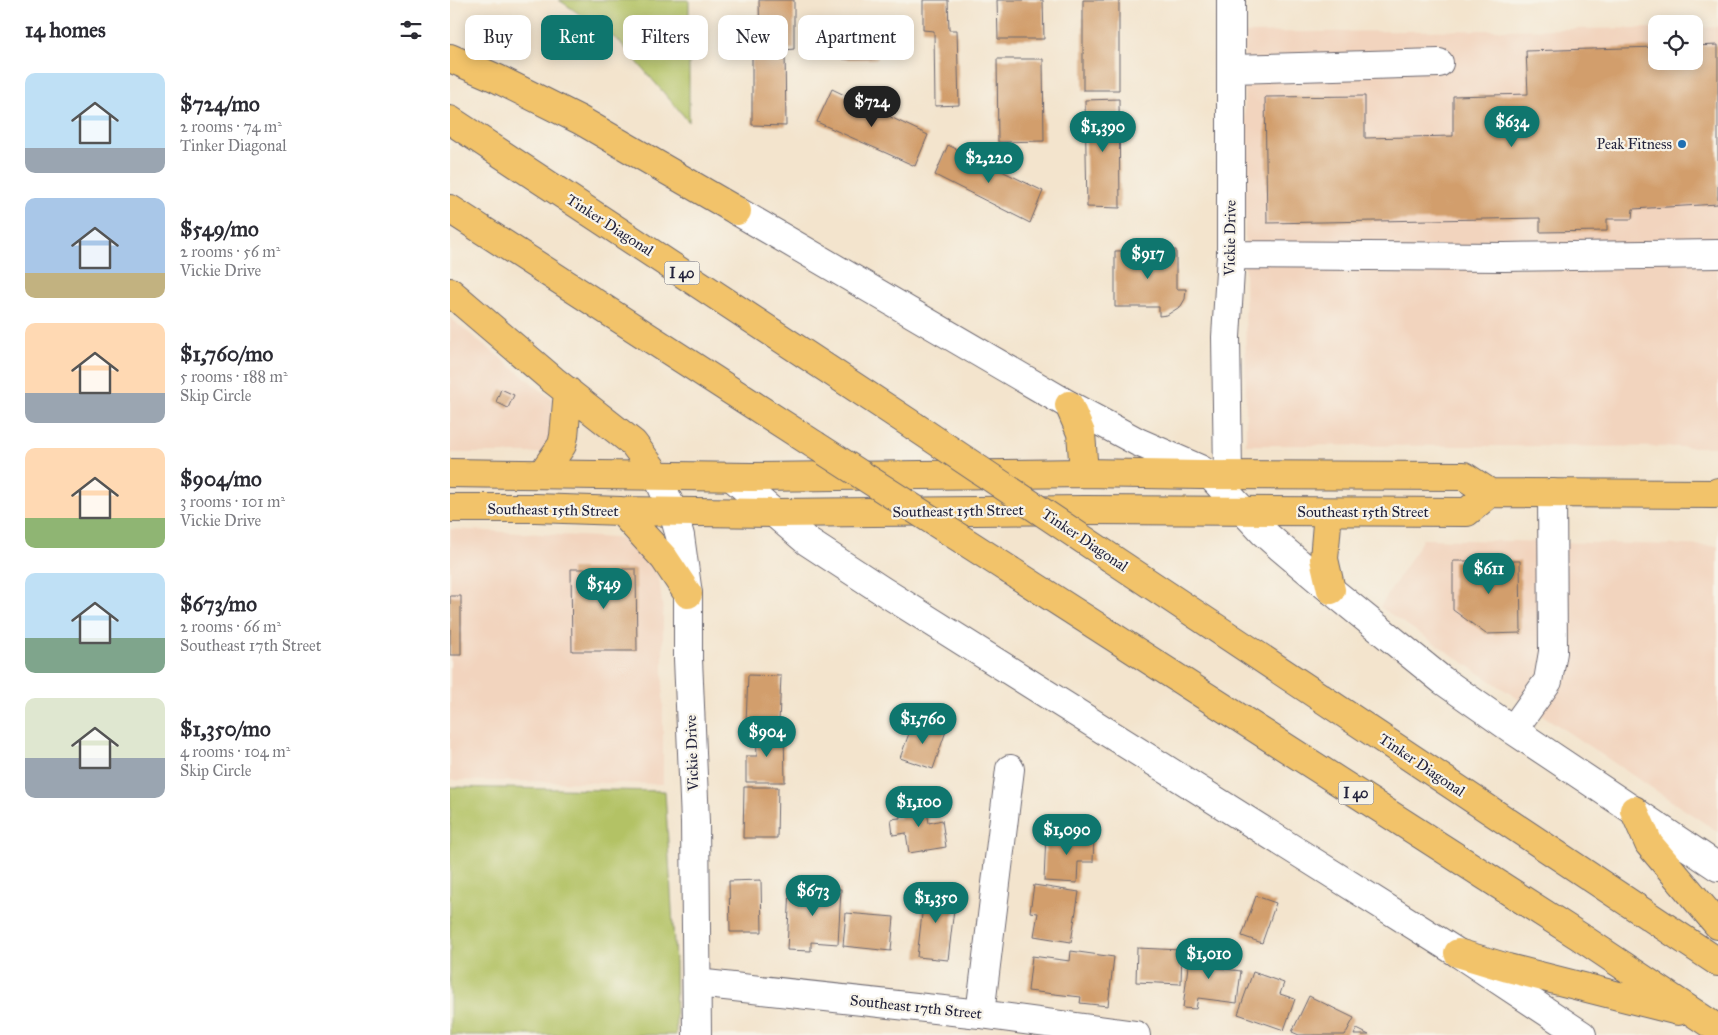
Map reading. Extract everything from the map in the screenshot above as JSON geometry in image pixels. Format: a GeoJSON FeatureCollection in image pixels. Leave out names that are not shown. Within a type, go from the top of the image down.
{"type":"FeatureCollection","features":[{"type":"Feature","properties":{"kind":"main road"},"geometry":{"type":"LineString","coordinates":[[450,58],[496,78],[580,120],[737,211]]}},
{"type":"Feature","properties":{"kind":"main road","name":"Tinker Diagonal"},"geometry":{"type":"LineString","coordinates":[[450,120],[914,426],[1718,962]]}},
{"type":"Feature","properties":{"kind":"main road","name":"I 40"},"geometry":{"type":"LineString","coordinates":[[450,209],[1579,936],[1708,1022]]}},
{"type":"Feature","properties":{"kind":"main road"},"geometry":{"type":"LineString","coordinates":[[450,292],[568,391],[633,442],[657,476]]}},
{"type":"Feature","properties":{"kind":"main road"},"geometry":{"type":"LineString","coordinates":[[542,474],[562,445],[568,391]]}},
{"type":"Feature","properties":{"kind":"main road"},"geometry":{"type":"LineString","coordinates":[[1068,405],[1081,433],[1084,473]]}},
{"type":"Feature","properties":{"kind":"main road"},"geometry":{"type":"LineString","coordinates":[[450,473],[732,477],[1084,473],[1219,476],[1464,476],[1490,493],[1717,494]]}},
{"type":"Feature","properties":{"kind":"main road","name":"Southeast 15th Street"},"geometry":{"type":"LineString","coordinates":[[450,508],[774,513],[945,510],[1467,512],[1490,493]]}},
{"type":"Feature","properties":{"kind":"main road"},"geometry":{"type":"LineString","coordinates":[[621,511],[664,558],[688,594]]}},
{"type":"Feature","properties":{"kind":"main road"},"geometry":{"type":"LineString","coordinates":[[1328,512],[1324,558],[1331,590]]}},
{"type":"Feature","properties":{"kind":"main road"},"geometry":{"type":"LineString","coordinates":[[1634,810],[1649,844],[1718,925]]}},
{"type":"Feature","properties":{"kind":"main road"},"geometry":{"type":"LineString","coordinates":[[1458,953],[1708,1022]]}},
{"type":"Feature","properties":{"kind":"street","name":"Vickie Drive"},"geometry":{"type":"LineString","coordinates":[[1219,476],[1231,255],[1231,0]]}},
{"type":"Feature","properties":{"kind":"street"},"geometry":{"type":"LineString","coordinates":[[1231,69],[1439,63]]}},
{"type":"Feature","properties":{"kind":"street"},"geometry":{"type":"LineString","coordinates":[[737,211],[1068,405],[1138,442],[1219,476],[1244,511],[1263,532],[1442,680],[1513,730],[1718,866]]}},
{"type":"Feature","properties":{"kind":"street"},"geometry":{"type":"LineString","coordinates":[[1231,255],[1504,257],[1718,254]]}},
{"type":"Feature","properties":{"kind":"street","name":"Vickie Drive"},"geometry":{"type":"LineString","coordinates":[[657,476],[673,512],[684,556],[688,594],[688,659],[695,822],[697,1035]]}},
{"type":"Feature","properties":{"kind":"street"},"geometry":{"type":"LineString","coordinates":[[732,477],[808,542],[883,592],[1458,953],[1582,1035]]}},
{"type":"Feature","properties":{"kind":"street"},"geometry":{"type":"LineString","coordinates":[[1513,730],[1548,680],[1553,652],[1552,493]]}},
{"type":"Feature","properties":{"kind":"street"},"geometry":{"type":"LineString","coordinates":[[980,1014],[1010,769]]}},
{"type":"Feature","properties":{"kind":"street","name":"Southeast 17th Street"},"geometry":{"type":"LineString","coordinates":[[697,982],[980,1014],[1136,1035]]}},
{"type":"Feature","properties":{"kind":"shaded area"},"geometry":{"type":"Polygon","coordinates":[[[1718,27],[1718,447],[1246,445],[1244,33],[1648,28],[1648,70],[1703,70],[1703,28],[1718,27]]]}},
{"type":"Feature","properties":{"kind":"shaded area"},"geometry":{"type":"Polygon","coordinates":[[[450,318],[552,399],[553,453],[450,453],[450,318]]]}},
{"type":"Feature","properties":{"kind":"shaded area"},"geometry":{"type":"Polygon","coordinates":[[[450,529],[615,538],[636,543],[650,556],[659,578],[663,612],[663,784],[450,780],[450,529]]]}},
{"type":"Feature","properties":{"kind":"shaded area"},"geometry":{"type":"Polygon","coordinates":[[[1423,539],[1718,546],[1718,832],[1380,607],[1423,539]]]}},
{"type":"Feature","properties":{"kind":"green space"},"geometry":{"type":"Polygon","coordinates":[[[559,0],[689,0],[689,15],[623,15],[623,46],[613,37],[613,15],[581,15],[559,0]]]}},
{"type":"Feature","properties":{"kind":"green space"},"geometry":{"type":"Polygon","coordinates":[[[635,60],[689,60],[689,122],[635,60]]]}},
{"type":"Feature","properties":{"kind":"green space"},"geometry":{"type":"Polygon","coordinates":[[[450,787],[665,791],[675,960],[676,1035],[450,1035],[450,787]]]}},
{"type":"Feature","properties":{"kind":"building"},"geometry":{"type":"Polygon","coordinates":[[[759,0],[794,0],[794,49],[788,50],[788,15],[759,15],[759,0]]]}},
{"type":"Feature","properties":{"kind":"building"},"geometry":{"type":"Polygon","coordinates":[[[923,0],[948,0],[949,30],[957,30],[959,105],[935,106],[934,31],[923,30],[923,0]]]}},
{"type":"Feature","properties":{"kind":"building"},"geometry":{"type":"Polygon","coordinates":[[[997,0],[1043,0],[1044,39],[998,39],[997,0]]]}},
{"type":"Feature","properties":{"kind":"building"},"geometry":{"type":"Polygon","coordinates":[[[1083,0],[1119,0],[1119,90],[1083,90],[1083,0]]]}},
{"type":"Feature","properties":{"kind":"building"},"geometry":{"type":"Polygon","coordinates":[[[1718,45],[1718,204],[1633,209],[1632,219],[1607,219],[1607,231],[1540,232],[1540,218],[1267,223],[1265,97],[1365,96],[1365,138],[1453,136],[1453,96],[1528,94],[1526,51],[1648,47],[1648,70],[1703,70],[1703,46],[1718,45]]]}},
{"type":"Feature","properties":{"kind":"building"},"geometry":{"type":"Polygon","coordinates":[[[997,59],[1043,59],[1044,141],[998,142],[997,59]]]}},
{"type":"Feature","properties":{"kind":"building"},"geometry":{"type":"Polygon","coordinates":[[[752,60],[785,60],[786,126],[752,125],[752,60]]]}},
{"type":"Feature","properties":{"kind":"building"},"geometry":{"type":"Polygon","coordinates":[[[832,89],[928,135],[915,166],[817,122],[832,89]]]}},
{"type":"Feature","properties":{"kind":"building"},"geometry":{"type":"Polygon","coordinates":[[[1119,99],[1120,208],[1087,207],[1085,100],[1119,99]]]}},
{"type":"Feature","properties":{"kind":"building"},"geometry":{"type":"Polygon","coordinates":[[[948,145],[1043,191],[1030,223],[935,175],[948,145]]]}},
{"type":"Feature","properties":{"kind":"building"},"geometry":{"type":"Polygon","coordinates":[[[1176,250],[1176,289],[1186,289],[1185,299],[1181,306],[1167,315],[1159,316],[1159,307],[1115,307],[1115,251],[1176,250]]]}},
{"type":"Feature","properties":{"kind":"building"},"geometry":{"type":"Polygon","coordinates":[[[501,389],[514,395],[508,408],[496,402],[501,389]]]}},
{"type":"Feature","properties":{"kind":"building"},"geometry":{"type":"Polygon","coordinates":[[[1453,561],[1520,561],[1521,633],[1486,634],[1453,610],[1453,561]]]}},
{"type":"Feature","properties":{"kind":"building"},"geometry":{"type":"Polygon","coordinates":[[[571,569],[636,569],[637,651],[572,651],[571,569]]]}},
{"type":"Feature","properties":{"kind":"building"},"geometry":{"type":"Polygon","coordinates":[[[450,596],[461,596],[461,655],[450,655],[450,596]]]}},
{"type":"Feature","properties":{"kind":"building"},"geometry":{"type":"Polygon","coordinates":[[[748,675],[781,676],[779,723],[746,722],[748,675]]]}},
{"type":"Feature","properties":{"kind":"building"},"geometry":{"type":"Polygon","coordinates":[[[914,720],[946,731],[933,769],[900,758],[914,720]]]}},
{"type":"Feature","properties":{"kind":"building"},"geometry":{"type":"Polygon","coordinates":[[[784,730],[785,782],[746,782],[746,756],[757,756],[756,731],[784,730]]]}},
{"type":"Feature","properties":{"kind":"building"},"geometry":{"type":"Polygon","coordinates":[[[744,787],[778,787],[777,838],[743,838],[744,787]]]}},
{"type":"Feature","properties":{"kind":"building"},"geometry":{"type":"Polygon","coordinates":[[[925,800],[929,823],[942,820],[946,847],[909,853],[906,833],[893,835],[891,819],[900,818],[898,804],[925,800]]]}},
{"type":"Feature","properties":{"kind":"building"},"geometry":{"type":"Polygon","coordinates":[[[1046,834],[1094,835],[1093,862],[1078,862],[1077,883],[1044,881],[1046,834]]]}},
{"type":"Feature","properties":{"kind":"building"},"geometry":{"type":"Polygon","coordinates":[[[761,880],[762,932],[730,932],[729,881],[761,880]]]}},
{"type":"Feature","properties":{"kind":"building"},"geometry":{"type":"Polygon","coordinates":[[[1034,885],[1079,892],[1071,942],[1034,936],[1038,913],[1030,912],[1034,885]]]}},
{"type":"Feature","properties":{"kind":"building"},"geometry":{"type":"Polygon","coordinates":[[[790,887],[841,889],[838,944],[811,942],[811,951],[787,950],[790,887]]]}},
{"type":"Feature","properties":{"kind":"building"},"geometry":{"type":"Polygon","coordinates":[[[925,888],[956,892],[948,960],[917,957],[925,888]]]}},
{"type":"Feature","properties":{"kind":"building"},"geometry":{"type":"Polygon","coordinates":[[[1256,896],[1276,903],[1262,943],[1242,936],[1256,896]]]}},
{"type":"Feature","properties":{"kind":"building"},"geometry":{"type":"Polygon","coordinates":[[[846,913],[894,917],[891,951],[843,946],[846,913]]]}},
{"type":"Feature","properties":{"kind":"building"},"geometry":{"type":"Polygon","coordinates":[[[1137,948],[1182,950],[1181,984],[1136,982],[1137,948]]]}},
{"type":"Feature","properties":{"kind":"building"},"geometry":{"type":"Polygon","coordinates":[[[1190,949],[1220,953],[1218,968],[1241,971],[1237,1003],[1198,998],[1196,1009],[1183,1008],[1190,949]]]}},
{"type":"Feature","properties":{"kind":"building"},"geometry":{"type":"Polygon","coordinates":[[[1071,951],[1114,957],[1108,1006],[1080,1003],[1081,997],[1028,991],[1032,956],[1070,961],[1071,951]]]}},
{"type":"Feature","properties":{"kind":"building"},"geometry":{"type":"Polygon","coordinates":[[[1253,972],[1284,983],[1280,994],[1295,999],[1284,1030],[1238,1014],[1253,972]]]}},
{"type":"Feature","properties":{"kind":"building"},"geometry":{"type":"Polygon","coordinates":[[[1309,996],[1354,1018],[1345,1035],[1299,1035],[1292,1032],[1309,996]]]}},
{"type":"Feature","properties":{"kind":"building"},"geometry":{"type":"Polygon","coordinates":[[[1357,1029],[1369,1035],[1354,1035],[1357,1029]]]}},
{"type":"Feature","properties":{"kind":"place","name":"Peak Fitness"},"geometry":{"type":"Point","coordinates":[1682,144]}}]}
